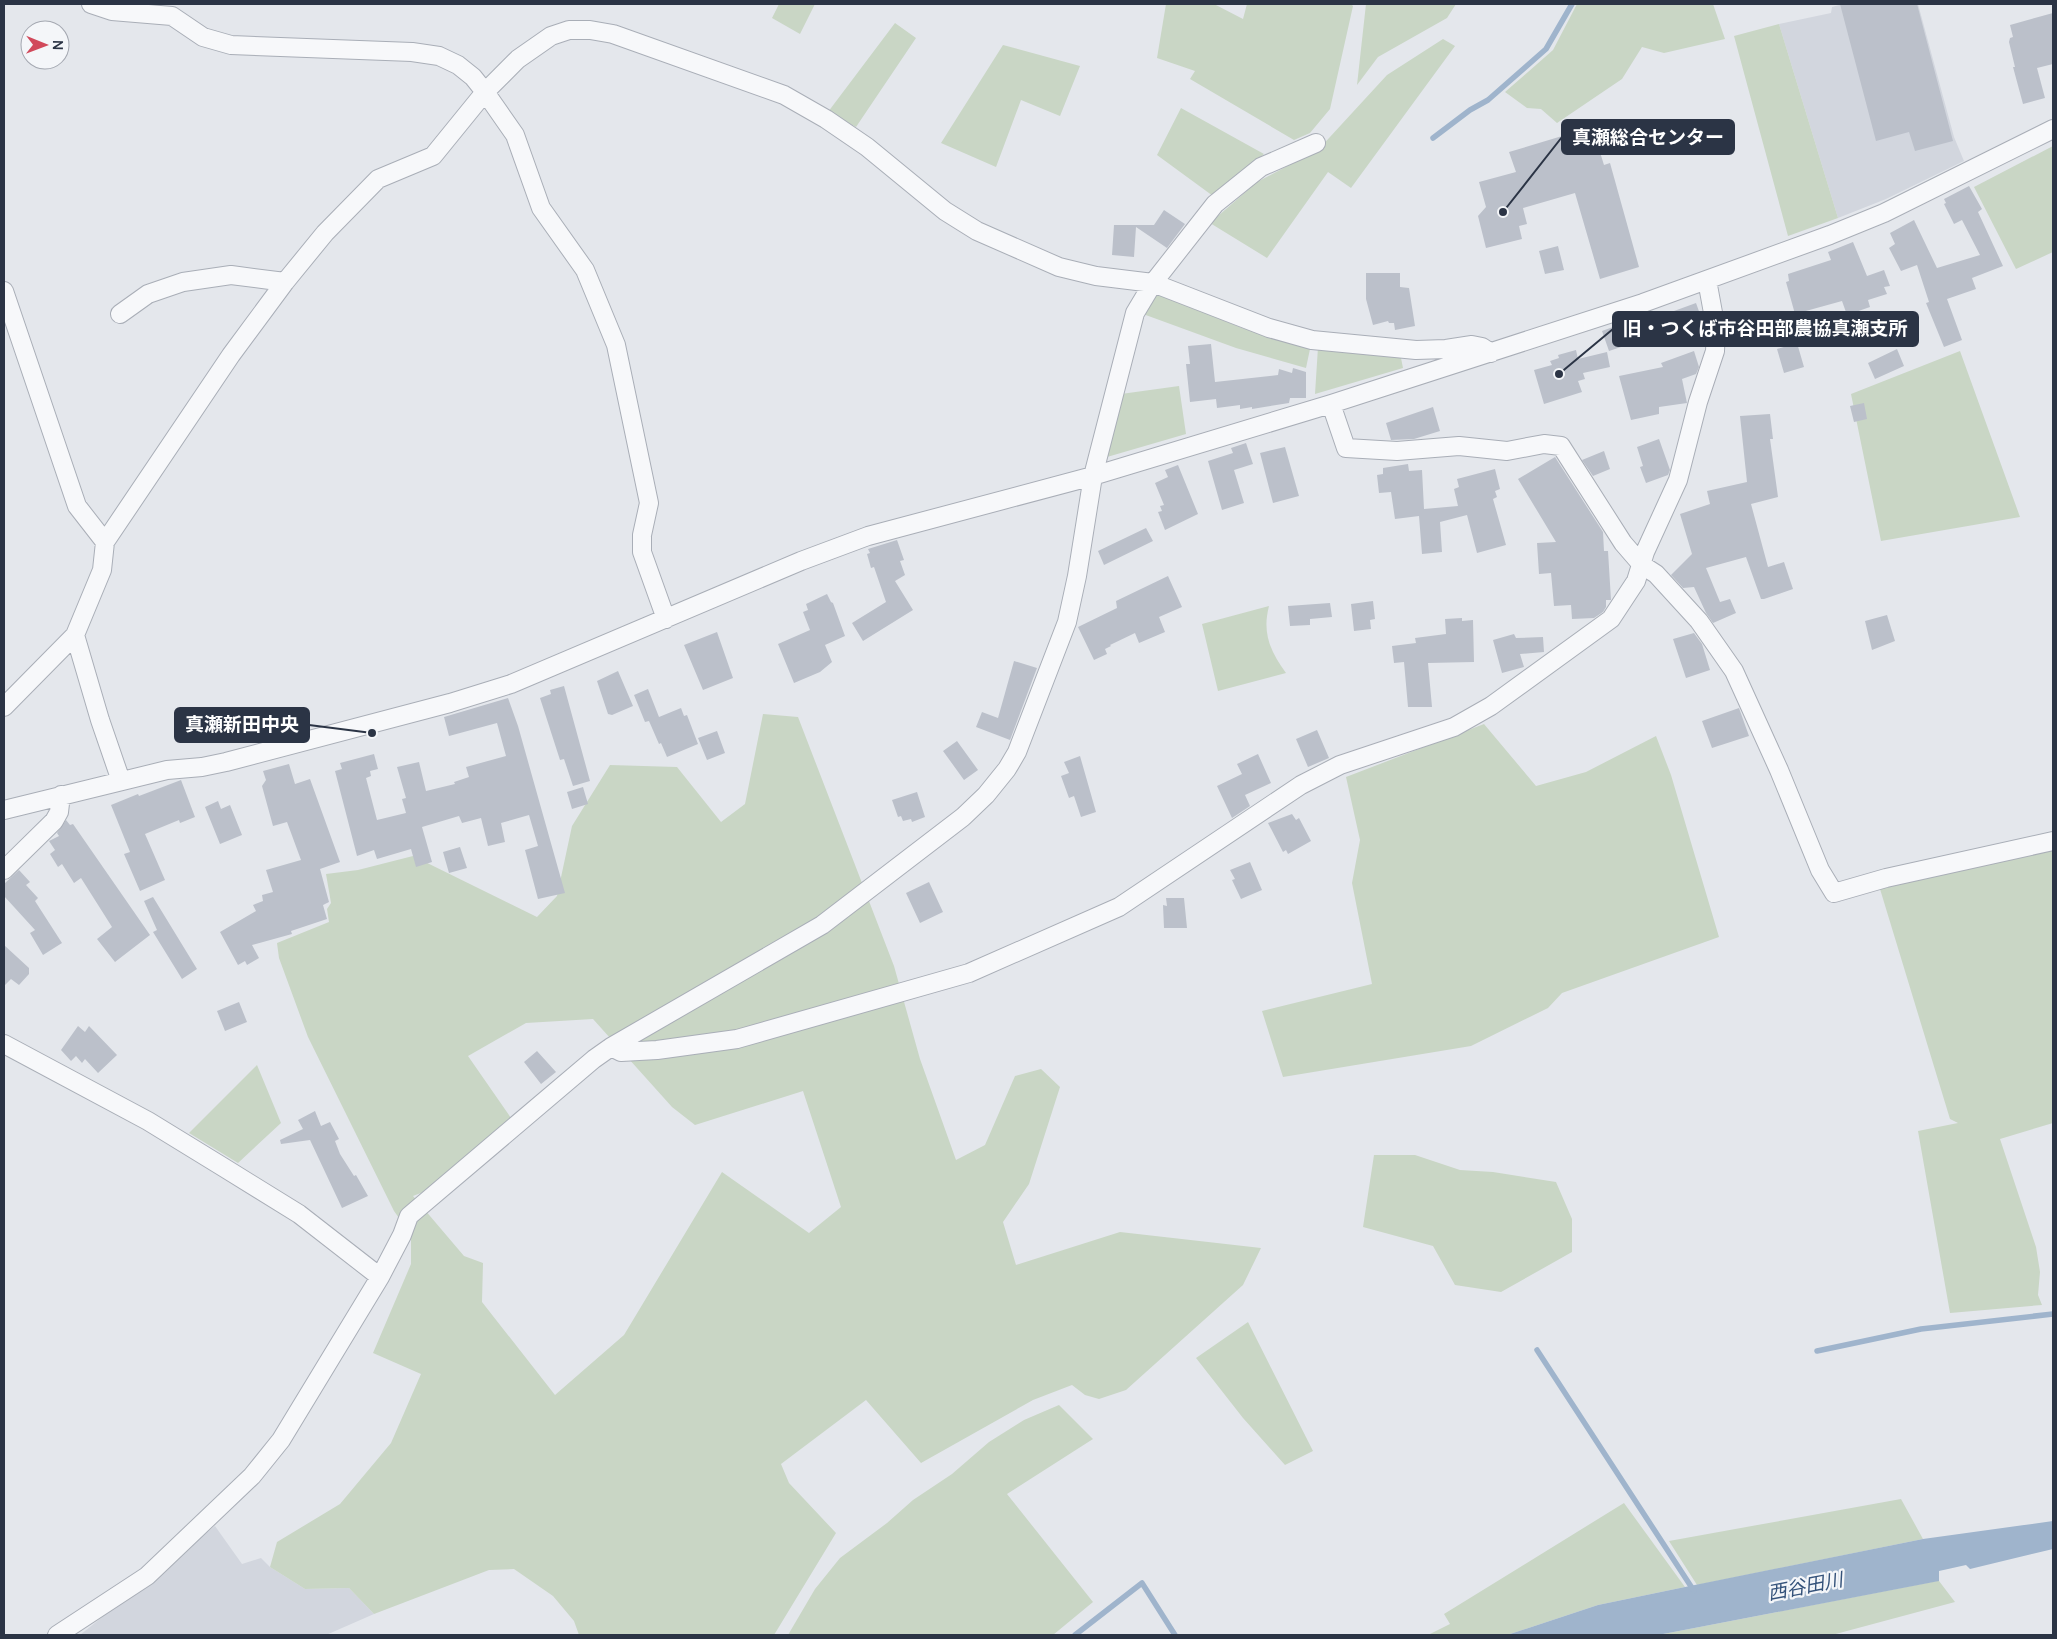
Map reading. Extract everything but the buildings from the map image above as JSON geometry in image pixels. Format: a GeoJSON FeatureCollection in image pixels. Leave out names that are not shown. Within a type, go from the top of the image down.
{"type":"FeatureCollection","features":[{"type":"Feature","properties":{"kind":"street"},"geometry":{"type":"LineString","coordinates":[[91,4],[112,11],[172,16],[202,37],[231,45],[412,52],[440,56],[458,65],[473,77],[515,134],[541,208],[585,270],[616,345],[649,503],[642,534],[642,552],[666,619]]}},
{"type":"Feature","properties":{"kind":"street"},"geometry":{"type":"LineString","coordinates":[[4,707],[75,635],[102,570],[104,542],[231,355],[285,282],[325,233],[378,179],[433,156],[485,92],[518,59],[551,36],[569,30],[590,30],[614,34],[784,95],[826,119],[867,147],[945,211],[1001,243],[1059,267],[1096,276],[1153,283],[1269,328],[1312,340],[1416,350],[1446,349],[1472,345],[1482,346],[1491,354]]}},
{"type":"Feature","properties":{"kind":"street"},"geometry":{"type":"LineString","coordinates":[[4,810],[167,770],[202,767],[226,762],[450,703],[511,684],[800,561],[868,536],[1093,476],[1331,404],[1491,354],[1707,280],[1884,213],[2053,129]]}},
{"type":"Feature","properties":{"kind":"street"},"geometry":{"type":"LineString","coordinates":[[57,1635],[147,1576],[206,1522],[252,1476],[281,1440],[380,1278],[402,1235],[409,1216],[611,1047],[822,924],[963,817],[986,795],[1007,769],[1017,752],[1067,622],[1077,576],[1093,476],[1135,313],[1153,283],[1215,204],[1261,167],[1316,143]]}},
{"type":"Feature","properties":{"kind":"street"},"geometry":{"type":"LineString","coordinates":[[120,314],[148,294],[183,282],[231,275],[285,282]]}},
{"type":"Feature","properties":{"kind":"street"},"geometry":{"type":"LineString","coordinates":[[611,1047],[621,1052],[710,1044],[737,1039],[969,973],[1119,907],[1302,785],[1340,765],[1454,727],[1491,706],[1611,619],[1626,599],[1678,480],[1698,402],[1715,351],[1716,329],[1707,280]]}},
{"type":"Feature","properties":{"kind":"street"},"geometry":{"type":"LineString","coordinates":[[4,291],[77,506],[104,542]]}},
{"type":"Feature","properties":{"kind":"street"},"geometry":{"type":"LineString","coordinates":[[1331,404],[1346,448],[1397,451],[1458,446],[1507,451],[1544,444],[1561,446],[1606,519],[1642,565],[1656,574],[1699,621],[1734,671],[1779,770],[1820,870],[1834,893],[1886,878],[2053,841]]}},
{"type":"Feature","properties":{"kind":"street"},"geometry":{"type":"LineString","coordinates":[[75,635],[100,720],[121,781]]}},
{"type":"Feature","properties":{"kind":"street"},"geometry":{"type":"LineString","coordinates":[[4,870],[54,821],[58,812],[61,795]]}},
{"type":"Feature","properties":{"kind":"street"},"geometry":{"type":"LineString","coordinates":[[4,1044],[148,1121],[232,1172],[299,1214],[380,1278]]}},
{"type":"Feature","properties":{"kind":"shaded area"},"geometry":{"type":"Polygon","coordinates":[[[1843,4],[1918,4],[1954,137],[1964,161],[1886,199],[1838,218],[1779,24],[1831,13],[1832,7],[1843,4]]]}},
{"type":"Feature","properties":{"kind":"shaded area"},"geometry":{"type":"Polygon","coordinates":[[[215,1526],[242,1564],[261,1558],[270,1567],[305,1589],[349,1588],[374,1614],[326,1635],[80,1635],[215,1526]]]}},
{"type":"Feature","properties":{"kind":"green space"},"geometry":{"type":"Polygon","coordinates":[[[779,4],[815,4],[800,34],[772,18],[779,4]]]}},
{"type":"Feature","properties":{"kind":"green space"},"geometry":{"type":"Polygon","coordinates":[[[1166,4],[1214,4],[1243,19],[1247,4],[1351,4],[1353,6],[1330,109],[1310,133],[1294,140],[1190,79],[1195,71],[1157,58],[1166,4]]]}},
{"type":"Feature","properties":{"kind":"green space"},"geometry":{"type":"Polygon","coordinates":[[[1366,4],[1456,4],[1447,18],[1378,57],[1357,85],[1366,4]]]}},
{"type":"Feature","properties":{"kind":"green space"},"geometry":{"type":"Polygon","coordinates":[[[1577,4],[1713,4],[1725,39],[1664,53],[1642,47],[1622,79],[1557,123],[1541,109],[1527,108],[1505,92],[1553,50],[1577,4]]]}},
{"type":"Feature","properties":{"kind":"green space"},"geometry":{"type":"Polygon","coordinates":[[[895,23],[916,38],[856,127],[828,112],[895,23]]]}},
{"type":"Feature","properties":{"kind":"green space"},"geometry":{"type":"Polygon","coordinates":[[[1779,24],[1838,218],[1788,236],[1734,36],[1779,24]]]}},
{"type":"Feature","properties":{"kind":"green space"},"geometry":{"type":"Polygon","coordinates":[[[1443,39],[1455,46],[1351,188],[1328,172],[1267,258],[1210,223],[1257,182],[1318,150],[1387,75],[1443,39]]]}},
{"type":"Feature","properties":{"kind":"green space"},"geometry":{"type":"Polygon","coordinates":[[[1003,45],[1080,66],[1060,116],[1021,100],[996,167],[941,143],[1003,45]]]}},
{"type":"Feature","properties":{"kind":"green space"},"geometry":{"type":"Polygon","coordinates":[[[1181,108],[1264,154],[1213,196],[1157,155],[1181,108]]]}},
{"type":"Feature","properties":{"kind":"green space"},"geometry":{"type":"Polygon","coordinates":[[[2053,146],[2053,252],[2016,269],[1974,187],[2053,146]]]}},
{"type":"Feature","properties":{"kind":"green space"},"geometry":{"type":"Polygon","coordinates":[[[1156,293],[1242,328],[1310,349],[1306,368],[1236,348],[1143,314],[1156,293]]]}},
{"type":"Feature","properties":{"kind":"green space"},"geometry":{"type":"Polygon","coordinates":[[[1318,347],[1401,358],[1403,368],[1315,394],[1318,347]]]}},
{"type":"Feature","properties":{"kind":"green space"},"geometry":{"type":"Polygon","coordinates":[[[1960,351],[2020,517],[1881,541],[1851,394],[1960,351]]]}},
{"type":"Feature","properties":{"kind":"green space"},"geometry":{"type":"Polygon","coordinates":[[[1179,386],[1186,434],[1107,457],[1121,394],[1179,386]]]}},
{"type":"Feature","properties":{"kind":"green space"},"geometry":{"type":"Polygon","coordinates":[[[1269,606],[1266,625],[1269,641],[1286,673],[1218,691],[1202,624],[1269,606]]]}},
{"type":"Feature","properties":{"kind":"green space"},"geometry":{"type":"Polygon","coordinates":[[[763,714],[798,717],[894,966],[920,1059],[956,1160],[985,1145],[1015,1076],[1041,1069],[1060,1087],[1029,1184],[1003,1222],[1016,1265],[1120,1232],[1261,1248],[1243,1285],[1126,1390],[1099,1399],[1085,1395],[1072,1385],[1033,1400],[921,1463],[866,1400],[781,1464],[789,1483],[836,1533],[774,1635],[579,1635],[574,1621],[553,1596],[514,1569],[489,1570],[374,1614],[349,1588],[305,1589],[270,1567],[277,1542],[340,1504],[391,1443],[421,1374],[373,1353],[411,1264],[411,1235],[394,1211],[308,1037],[279,958],[277,943],[329,922],[327,909],[331,903],[326,874],[358,870],[413,856],[537,917],[557,896],[572,826],[610,765],[677,767],[721,822],[745,804],[763,714]],[[593,1019],[526,1023],[468,1056],[511,1118],[426,1191],[413,1196],[464,1256],[483,1263],[482,1302],[555,1395],[624,1335],[722,1172],[809,1233],[841,1207],[803,1091],[695,1125],[672,1107],[593,1019]]]}},
{"type":"Feature","properties":{"kind":"green space"},"geometry":{"type":"Polygon","coordinates":[[[1484,724],[1536,786],[1586,772],[1656,736],[1671,775],[1719,937],[1562,993],[1548,1008],[1471,1046],[1283,1077],[1262,1011],[1372,984],[1352,883],[1360,840],[1346,777],[1484,724]]]}},
{"type":"Feature","properties":{"kind":"green space"},"geometry":{"type":"Polygon","coordinates":[[[2053,850],[2053,1123],[2000,1139],[2036,1247],[2040,1272],[2038,1295],[2042,1305],[1950,1313],[1918,1131],[1958,1123],[1950,1119],[1880,889],[2053,850]]]}},
{"type":"Feature","properties":{"kind":"green space"},"geometry":{"type":"Polygon","coordinates":[[[257,1065],[281,1123],[238,1163],[189,1133],[257,1065]]]}},
{"type":"Feature","properties":{"kind":"green space"},"geometry":{"type":"Polygon","coordinates":[[[1374,1155],[1415,1155],[1460,1170],[1493,1172],[1556,1182],[1572,1219],[1572,1252],[1501,1292],[1455,1285],[1433,1246],[1363,1227],[1374,1155]]]}},
{"type":"Feature","properties":{"kind":"green space"},"geometry":{"type":"Polygon","coordinates":[[[1248,1322],[1313,1451],[1285,1465],[1243,1418],[1196,1358],[1248,1322]]]}},
{"type":"Feature","properties":{"kind":"green space"},"geometry":{"type":"Polygon","coordinates":[[[1059,1405],[1093,1439],[1007,1494],[1093,1602],[1053,1635],[788,1635],[815,1589],[840,1558],[887,1523],[913,1500],[952,1474],[989,1442],[1024,1420],[1059,1405]]]}},
{"type":"Feature","properties":{"kind":"green space"},"geometry":{"type":"Polygon","coordinates":[[[1901,1499],[1923,1539],[1697,1585],[1669,1541],[1901,1499]]]}},
{"type":"Feature","properties":{"kind":"green space"},"geometry":{"type":"Polygon","coordinates":[[[1624,1503],[1685,1587],[1598,1605],[1507,1635],[1428,1635],[1450,1624],[1444,1614],[1624,1503]]]}},
{"type":"Feature","properties":{"kind":"green space"},"geometry":{"type":"Polygon","coordinates":[[[1939,1581],[1955,1602],[1832,1635],[1658,1635],[1939,1581]]]}},
{"type":"Feature","properties":{"kind":"water","name":"西谷田川"},"geometry":{"type":"Polygon","coordinates":[[[2053,1521],[2053,1549],[1970,1569],[1966,1565],[1939,1571],[1939,1581],[1658,1635],[1507,1635],[1598,1605],[1923,1539],[2053,1521]]]}},
{"type":"Feature","properties":{"kind":"waterway"},"geometry":{"type":"LineString","coordinates":[[1433,138],[1470,110],[1488,100],[1546,49],[1572,4]]}},
{"type":"Feature","properties":{"kind":"waterway"},"geometry":{"type":"LineString","coordinates":[[1817,1351],[1921,1329],[2053,1314]]}},
{"type":"Feature","properties":{"kind":"waterway"},"geometry":{"type":"LineString","coordinates":[[1537,1350],[1694,1591]]}},
{"type":"Feature","properties":{"kind":"waterway"},"geometry":{"type":"LineString","coordinates":[[1075,1635],[1142,1583],[1175,1635]]}},
{"type":"Feature","properties":{"kind":"place","name":"真瀬総合センター"},"geometry":{"type":"Point","coordinates":[1503,212]}},
{"type":"Feature","properties":{"kind":"place","name":"旧・つくば市谷田部農協真瀬支所"},"geometry":{"type":"Point","coordinates":[1559,374]}},
{"type":"Feature","properties":{"kind":"place","name":"真瀬新田中央"},"geometry":{"type":"Point","coordinates":[372,733]}}]}
